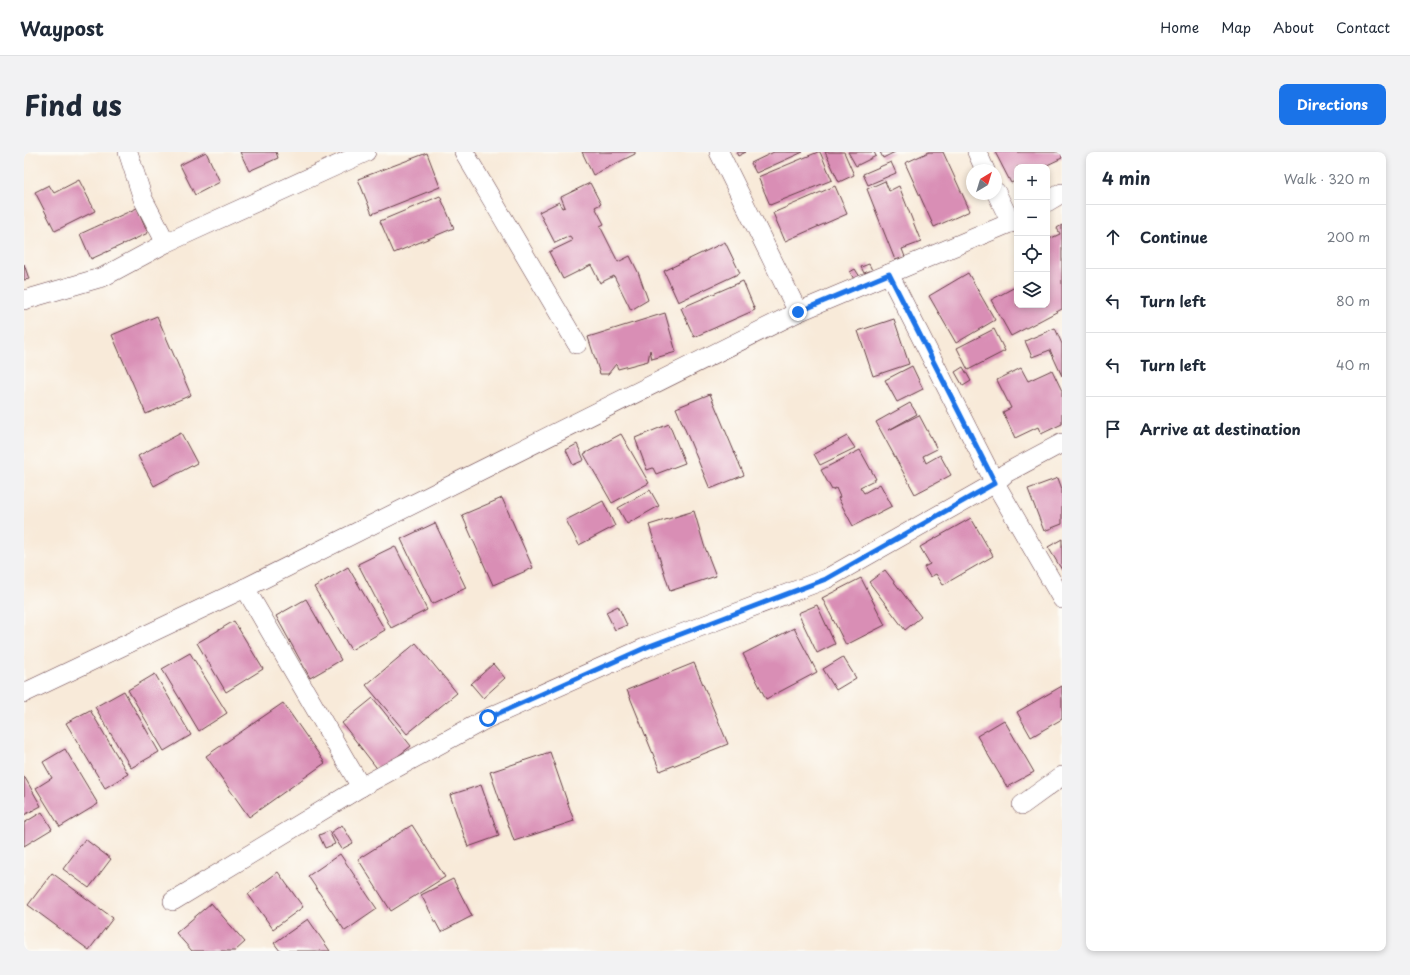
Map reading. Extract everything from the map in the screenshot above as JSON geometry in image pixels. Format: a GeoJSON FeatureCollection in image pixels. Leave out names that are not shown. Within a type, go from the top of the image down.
{"type":"FeatureCollection","features":[{"type":"Feature","properties":{"kind":"street"},"geometry":{"type":"LineString","coordinates":[[128,152],[143,199],[166,244]]}},
{"type":"Feature","properties":{"kind":"street"},"geometry":{"type":"LineString","coordinates":[[131,152],[166,244]]}},
{"type":"Feature","properties":{"kind":"street"},"geometry":{"type":"LineString","coordinates":[[24,300],[104,277],[166,244],[366,152]]}},
{"type":"Feature","properties":{"kind":"street"},"geometry":{"type":"LineString","coordinates":[[464,152],[577,344]]}},
{"type":"Feature","properties":{"kind":"street"},"geometry":{"type":"LineString","coordinates":[[719,152],[798,312]]}},
{"type":"Feature","properties":{"kind":"street"},"geometry":{"type":"LineString","coordinates":[[977,152],[982,164]]}},
{"type":"Feature","properties":{"kind":"street"},"geometry":{"type":"LineString","coordinates":[[1050,200],[1062,193]]}},
{"type":"Feature","properties":{"kind":"street"},"geometry":{"type":"LineString","coordinates":[[24,693],[245,588],[798,312],[1014,222],[1001,200]]}},
{"type":"Feature","properties":{"kind":"street"},"geometry":{"type":"LineString","coordinates":[[889,274],[995,483],[1062,599]]}},
{"type":"Feature","properties":{"kind":"street"},"geometry":{"type":"LineString","coordinates":[[173,901],[361,787],[488,718],[647,647],[826,579],[995,483],[1006,473],[1062,443]]}},
{"type":"Feature","properties":{"kind":"street"},"geometry":{"type":"LineString","coordinates":[[245,588],[361,787]]}},
{"type":"Feature","properties":{"kind":"street"},"geometry":{"type":"LineString","coordinates":[[1022,805],[1062,776]]}},
{"type":"Feature","properties":{"kind":"building"},"geometry":{"type":"Polygon","coordinates":[[[206,152],[220,182],[195,195],[180,165],[206,152]]]}},
{"type":"Feature","properties":{"kind":"building"},"geometry":{"type":"Polygon","coordinates":[[[240,152],[276,152],[278,158],[249,171],[240,152]]]}},
{"type":"Feature","properties":{"kind":"building"},"geometry":{"type":"Polygon","coordinates":[[[582,152],[635,152],[635,154],[593,175],[582,152]]]}},
{"type":"Feature","properties":{"kind":"building"},"geometry":{"type":"Polygon","coordinates":[[[736,152],[746,152],[738,156],[736,152]]]}},
{"type":"Feature","properties":{"kind":"building"},"geometry":{"type":"Polygon","coordinates":[[[774,152],[803,152],[756,173],[751,163],[774,152]]]}},
{"type":"Feature","properties":{"kind":"building"},"geometry":{"type":"Polygon","coordinates":[[[820,152],[832,180],[770,205],[758,177],[820,152]]]}},
{"type":"Feature","properties":{"kind":"building"},"geometry":{"type":"Polygon","coordinates":[[[825,152],[844,152],[854,175],[839,182],[825,152]]]}},
{"type":"Feature","properties":{"kind":"building"},"geometry":{"type":"Polygon","coordinates":[[[848,152],[874,152],[876,156],[856,166],[848,152]]]}},
{"type":"Feature","properties":{"kind":"building"},"geometry":{"type":"Polygon","coordinates":[[[880,152],[895,152],[883,158],[880,152]]]}},
{"type":"Feature","properties":{"kind":"building"},"geometry":{"type":"Polygon","coordinates":[[[929,152],[943,152],[970,211],[934,227],[905,163],[929,152]]]}},
{"type":"Feature","properties":{"kind":"building"},"geometry":{"type":"Polygon","coordinates":[[[995,152],[1062,152],[1062,158],[1049,164],[1014,164],[1014,182],[1011,183],[995,152]]]}},
{"type":"Feature","properties":{"kind":"building"},"geometry":{"type":"Polygon","coordinates":[[[427,153],[440,187],[372,214],[358,179],[427,153]]]}},
{"type":"Feature","properties":{"kind":"building"},"geometry":{"type":"Polygon","coordinates":[[[891,162],[896,173],[868,185],[863,174],[891,162]]]}},
{"type":"Feature","properties":{"kind":"building"},"geometry":{"type":"Polygon","coordinates":[[[79,180],[95,211],[55,231],[35,192],[49,185],[54,193],[79,180]]]}},
{"type":"Feature","properties":{"kind":"building"},"geometry":{"type":"Polygon","coordinates":[[[885,181],[889,191],[899,186],[921,242],[902,249],[905,257],[895,260],[867,189],[885,181]]]}},
{"type":"Feature","properties":{"kind":"building"},"geometry":{"type":"Polygon","coordinates":[[[590,183],[601,204],[595,207],[604,224],[600,226],[618,262],[630,256],[638,272],[648,300],[631,310],[614,276],[600,283],[591,265],[563,279],[549,252],[572,241],[570,236],[555,243],[539,212],[559,202],[562,208],[565,207],[561,197],[590,183]]]}},
{"type":"Feature","properties":{"kind":"building"},"geometry":{"type":"Polygon","coordinates":[[[835,186],[847,214],[785,241],[773,213],[835,186]]]}},
{"type":"Feature","properties":{"kind":"building"},"geometry":{"type":"Polygon","coordinates":[[[440,196],[454,228],[394,253],[380,221],[440,196]]]}},
{"type":"Feature","properties":{"kind":"building"},"geometry":{"type":"Polygon","coordinates":[[[137,208],[148,233],[91,259],[80,234],[137,208]]]}},
{"type":"Feature","properties":{"kind":"building"},"geometry":{"type":"Polygon","coordinates":[[[1062,225],[1062,309],[1011,336],[991,300],[1014,288],[1014,308],[1050,308],[1050,239],[1060,234],[1057,228],[1062,225]]]}},
{"type":"Feature","properties":{"kind":"building"},"geometry":{"type":"Polygon","coordinates":[[[725,242],[740,273],[678,302],[664,271],[725,242]]]}},
{"type":"Feature","properties":{"kind":"building"},"geometry":{"type":"Polygon","coordinates":[[[24,264],[29,279],[24,280],[24,264]]]}},
{"type":"Feature","properties":{"kind":"building"},"geometry":{"type":"Polygon","coordinates":[[[869,264],[872,270],[864,273],[861,267],[869,264]]]}},
{"type":"Feature","properties":{"kind":"building"},"geometry":{"type":"Polygon","coordinates":[[[855,269],[862,280],[856,283],[850,272],[855,269]]]}},
{"type":"Feature","properties":{"kind":"building"},"geometry":{"type":"Polygon","coordinates":[[[968,273],[995,320],[956,343],[929,296],[968,273]]]}},
{"type":"Feature","properties":{"kind":"building"},"geometry":{"type":"Polygon","coordinates":[[[743,281],[755,310],[694,337],[681,308],[743,281]]]}},
{"type":"Feature","properties":{"kind":"building"},"geometry":{"type":"Polygon","coordinates":[[[665,313],[676,352],[652,359],[650,350],[648,361],[618,369],[616,364],[608,374],[600,374],[588,337],[665,313]]]}},
{"type":"Feature","properties":{"kind":"building"},"geometry":{"type":"Polygon","coordinates":[[[157,316],[191,395],[146,414],[112,335],[157,316]]]}},
{"type":"Feature","properties":{"kind":"building"},"geometry":{"type":"Polygon","coordinates":[[[894,319],[909,364],[873,376],[858,331],[894,319]]]}},
{"type":"Feature","properties":{"kind":"building"},"geometry":{"type":"Polygon","coordinates":[[[1055,328],[1062,344],[1062,376],[1050,350],[1032,357],[1025,341],[1055,328]]]}},
{"type":"Feature","properties":{"kind":"building"},"geometry":{"type":"Polygon","coordinates":[[[994,329],[1005,351],[968,370],[957,348],[994,329]]]}},
{"type":"Feature","properties":{"kind":"building"},"geometry":{"type":"Polygon","coordinates":[[[912,366],[923,389],[897,402],[885,380],[912,366]]]}},
{"type":"Feature","properties":{"kind":"building"},"geometry":{"type":"Polygon","coordinates":[[[963,367],[971,381],[963,386],[955,372],[963,367]]]}},
{"type":"Feature","properties":{"kind":"building"},"geometry":{"type":"Polygon","coordinates":[[[1021,368],[1028,381],[1052,370],[1062,391],[1062,424],[1041,434],[1038,427],[1015,438],[1003,412],[1011,408],[997,380],[1021,368]]]}},
{"type":"Feature","properties":{"kind":"building"},"geometry":{"type":"Polygon","coordinates":[[[710,394],[744,475],[710,489],[676,408],[710,394]]]}},
{"type":"Feature","properties":{"kind":"building"},"geometry":{"type":"Polygon","coordinates":[[[910,403],[917,414],[889,430],[919,415],[937,449],[923,456],[926,463],[940,455],[951,475],[915,494],[876,422],[910,403]]]}},
{"type":"Feature","properties":{"kind":"building"},"geometry":{"type":"Polygon","coordinates":[[[669,424],[685,463],[656,474],[653,468],[647,470],[635,438],[669,424]]]}},
{"type":"Feature","properties":{"kind":"building"},"geometry":{"type":"Polygon","coordinates":[[[181,433],[197,463],[154,486],[138,456],[181,433]]]}},
{"type":"Feature","properties":{"kind":"building"},"geometry":{"type":"Polygon","coordinates":[[[621,434],[649,483],[612,503],[584,454],[621,434]]]}},
{"type":"Feature","properties":{"kind":"building"},"geometry":{"type":"Polygon","coordinates":[[[847,436],[855,448],[820,465],[814,454],[847,436]]]}},
{"type":"Feature","properties":{"kind":"building"},"geometry":{"type":"Polygon","coordinates":[[[577,444],[584,460],[573,465],[566,450],[577,444]]]}},
{"type":"Feature","properties":{"kind":"building"},"geometry":{"type":"Polygon","coordinates":[[[860,450],[876,479],[860,487],[864,493],[880,484],[892,506],[853,526],[838,498],[840,497],[836,488],[832,490],[821,470],[860,450]]]}},
{"type":"Feature","properties":{"kind":"building"},"geometry":{"type":"Polygon","coordinates":[[[1058,478],[1062,489],[1062,524],[1044,531],[1028,489],[1058,478]]]}},
{"type":"Feature","properties":{"kind":"building"},"geometry":{"type":"Polygon","coordinates":[[[650,490],[659,506],[627,524],[618,508],[650,490]]]}},
{"type":"Feature","properties":{"kind":"building"},"geometry":{"type":"Polygon","coordinates":[[[502,498],[533,568],[493,585],[462,515],[502,498]]]}},
{"type":"Feature","properties":{"kind":"building"},"geometry":{"type":"Polygon","coordinates":[[[603,501],[615,526],[579,545],[566,520],[603,501]]]}},
{"type":"Feature","properties":{"kind":"building"},"geometry":{"type":"Polygon","coordinates":[[[694,511],[704,545],[716,576],[670,591],[649,525],[694,511]]]}},
{"type":"Feature","properties":{"kind":"building"},"geometry":{"type":"Polygon","coordinates":[[[971,518],[993,556],[943,585],[936,574],[930,577],[924,567],[930,564],[920,547],[971,518]]]}},
{"type":"Feature","properties":{"kind":"building"},"geometry":{"type":"Polygon","coordinates":[[[435,523],[466,588],[432,604],[401,539],[435,523]]]}},
{"type":"Feature","properties":{"kind":"building"},"geometry":{"type":"Polygon","coordinates":[[[1062,539],[1062,570],[1048,547],[1062,539]]]}},
{"type":"Feature","properties":{"kind":"building"},"geometry":{"type":"Polygon","coordinates":[[[395,546],[427,610],[391,628],[358,564],[395,546]]]}},
{"type":"Feature","properties":{"kind":"building"},"geometry":{"type":"Polygon","coordinates":[[[348,567],[385,630],[351,650],[314,587],[348,567]]]}},
{"type":"Feature","properties":{"kind":"building"},"geometry":{"type":"Polygon","coordinates":[[[885,570],[921,617],[905,630],[869,582],[885,570]]]}},
{"type":"Feature","properties":{"kind":"building"},"geometry":{"type":"Polygon","coordinates":[[[861,578],[885,625],[846,645],[822,598],[861,578]]]}},
{"type":"Feature","properties":{"kind":"building"},"geometry":{"type":"Polygon","coordinates":[[[306,599],[341,660],[310,678],[276,616],[306,599]]]}},
{"type":"Feature","properties":{"kind":"building"},"geometry":{"type":"Polygon","coordinates":[[[817,605],[835,644],[817,653],[798,613],[817,605]]]}},
{"type":"Feature","properties":{"kind":"building"},"geometry":{"type":"Polygon","coordinates":[[[618,606],[627,625],[615,630],[606,612],[618,606]]]}},
{"type":"Feature","properties":{"kind":"building"},"geometry":{"type":"Polygon","coordinates":[[[234,621],[263,669],[226,692],[197,643],[234,621]]]}},
{"type":"Feature","properties":{"kind":"building"},"geometry":{"type":"Polygon","coordinates":[[[794,628],[817,672],[766,699],[743,654],[794,628]]]}},
{"type":"Feature","properties":{"kind":"building"},"geometry":{"type":"Polygon","coordinates":[[[416,643],[457,693],[407,734],[366,685],[416,643]]]}},
{"type":"Feature","properties":{"kind":"building"},"geometry":{"type":"Polygon","coordinates":[[[190,653],[227,713],[199,731],[162,669],[190,653]]]}},
{"type":"Feature","properties":{"kind":"building"},"geometry":{"type":"Polygon","coordinates":[[[843,657],[856,678],[836,690],[823,669],[843,657]]]}},
{"type":"Feature","properties":{"kind":"building"},"geometry":{"type":"Polygon","coordinates":[[[694,663],[728,744],[660,771],[627,690],[694,663]]]}},
{"type":"Feature","properties":{"kind":"building"},"geometry":{"type":"Polygon","coordinates":[[[493,664],[505,678],[483,698],[471,684],[493,664]]]}},
{"type":"Feature","properties":{"kind":"building"},"geometry":{"type":"Polygon","coordinates":[[[155,674],[191,735],[164,751],[128,690],[155,674]]]}},
{"type":"Feature","properties":{"kind":"building"},"geometry":{"type":"Polygon","coordinates":[[[1062,686],[1062,719],[1031,737],[1017,712],[1062,686]]]}},
{"type":"Feature","properties":{"kind":"building"},"geometry":{"type":"Polygon","coordinates":[[[124,691],[159,752],[131,768],[95,707],[124,691]]]}},
{"type":"Feature","properties":{"kind":"building"},"geometry":{"type":"Polygon","coordinates":[[[373,698],[411,746],[379,771],[342,723],[373,698]]]}},
{"type":"Feature","properties":{"kind":"building"},"geometry":{"type":"Polygon","coordinates":[[[283,703],[325,763],[249,817],[206,756],[283,703]]]}},
{"type":"Feature","properties":{"kind":"building"},"geometry":{"type":"Polygon","coordinates":[[[90,710],[128,774],[105,788],[66,723],[90,710]]]}},
{"type":"Feature","properties":{"kind":"building"},"geometry":{"type":"Polygon","coordinates":[[[1004,720],[1034,772],[1007,787],[977,736],[1004,720]]]}},
{"type":"Feature","properties":{"kind":"building"},"geometry":{"type":"Polygon","coordinates":[[[65,749],[98,804],[60,827],[36,788],[52,778],[43,762],[65,749]]]}},
{"type":"Feature","properties":{"kind":"building"},"geometry":{"type":"Polygon","coordinates":[[[550,752],[574,821],[514,841],[490,772],[550,752]]]}},
{"type":"Feature","properties":{"kind":"building"},"geometry":{"type":"Polygon","coordinates":[[[24,776],[41,806],[24,815],[24,776]]]}},
{"type":"Feature","properties":{"kind":"building"},"geometry":{"type":"Polygon","coordinates":[[[481,785],[499,836],[468,847],[450,795],[481,785]]]}},
{"type":"Feature","properties":{"kind":"building"},"geometry":{"type":"Polygon","coordinates":[[[42,812],[52,829],[24,846],[24,823],[42,812]]]}},
{"type":"Feature","properties":{"kind":"building"},"geometry":{"type":"Polygon","coordinates":[[[342,825],[353,843],[342,849],[331,832],[342,825]]]}},
{"type":"Feature","properties":{"kind":"building"},"geometry":{"type":"Polygon","coordinates":[[[412,825],[445,877],[391,911],[358,859],[412,825]]]}},
{"type":"Feature","properties":{"kind":"building"},"geometry":{"type":"Polygon","coordinates":[[[329,831],[335,844],[325,848],[319,835],[329,831]]]}},
{"type":"Feature","properties":{"kind":"building"},"geometry":{"type":"Polygon","coordinates":[[[85,839],[111,859],[89,888],[63,869],[85,839]]]}},
{"type":"Feature","properties":{"kind":"building"},"geometry":{"type":"Polygon","coordinates":[[[340,854],[377,909],[345,931],[308,876],[340,854]]]}},
{"type":"Feature","properties":{"kind":"building"},"geometry":{"type":"Polygon","coordinates":[[[278,872],[303,907],[273,929],[248,894],[278,872]]]}},
{"type":"Feature","properties":{"kind":"building"},"geometry":{"type":"Polygon","coordinates":[[[52,873],[113,918],[89,950],[28,905],[52,873]]]}},
{"type":"Feature","properties":{"kind":"building"},"geometry":{"type":"Polygon","coordinates":[[[453,879],[472,916],[441,932],[421,895],[453,879]]]}},
{"type":"Feature","properties":{"kind":"building"},"geometry":{"type":"Polygon","coordinates":[[[211,903],[245,942],[235,951],[192,951],[176,933],[211,903]]]}},
{"type":"Feature","properties":{"kind":"building"},"geometry":{"type":"Polygon","coordinates":[[[308,919],[330,951],[280,951],[274,943],[308,919]]]}},
{"type":"Feature","properties":{"kind":"route"},"geometry":{"type":"LineString","coordinates":[[488,718],[647,647],[826,579],[995,483],[889,274],[798,312]]}}]}
